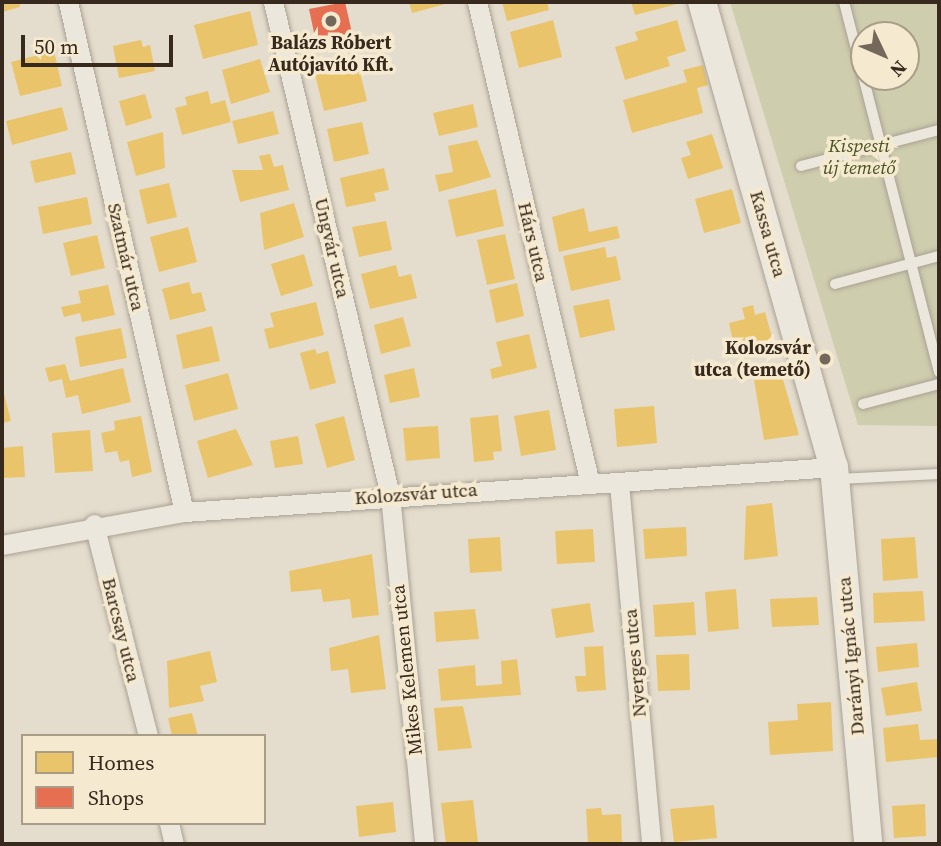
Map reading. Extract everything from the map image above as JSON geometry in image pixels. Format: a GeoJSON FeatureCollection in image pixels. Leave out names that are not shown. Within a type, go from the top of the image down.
{"type":"FeatureCollection","features":[{"type":"Feature","properties":{"kind":"street","name":"Szatmár utca"},"geometry":{"type":"LineString","coordinates":[[68,2],[184,512]]}},
{"type":"Feature","properties":{"kind":"street","name":"Ungvár utca"},"geometry":{"type":"LineString","coordinates":[[273,2],[390,495]]}},
{"type":"Feature","properties":{"kind":"street","name":"Hárs utca"},"geometry":{"type":"LineString","coordinates":[[477,2],[590,483]]}},
{"type":"Feature","properties":{"kind":"street","name":"Kassa utca"},"geometry":{"type":"LineString","coordinates":[[702,2],[834,473]]}},
{"type":"Feature","properties":{"kind":"street","name":"Kolozsvár utca"},"geometry":{"type":"LineString","coordinates":[[2,545],[94,524],[184,512],[390,495],[590,483],[834,473]]}},
{"type":"Feature","properties":{"kind":"street","name":"Darányi Ignác utca"},"geometry":{"type":"LineString","coordinates":[[834,473],[868,844]]}},
{"type":"Feature","properties":{"kind":"street","name":"Nyerges utca"},"geometry":{"type":"LineString","coordinates":[[619,483],[651,844]]}},
{"type":"Feature","properties":{"kind":"street","name":"Mikes Kelemen utca"},"geometry":{"type":"LineString","coordinates":[[390,495],[424,844]]}},
{"type":"Feature","properties":{"kind":"street","name":"Barcsay utca"},"geometry":{"type":"LineString","coordinates":[[94,524],[147,734]]}},
{"type":"Feature","properties":{"kind":"street"},"geometry":{"type":"LineString","coordinates":[[169,825],[174,844]]}},
{"type":"Feature","properties":{"kind":"lane"},"geometry":{"type":"LineString","coordinates":[[844,2],[939,372]]}},
{"type":"Feature","properties":{"kind":"lane"},"geometry":{"type":"LineString","coordinates":[[801,166],[939,130]]}},
{"type":"Feature","properties":{"kind":"lane"},"geometry":{"type":"LineString","coordinates":[[835,284],[939,256]]}},
{"type":"Feature","properties":{"kind":"lane"},"geometry":{"type":"LineString","coordinates":[[863,404],[939,384]]}},
{"type":"Feature","properties":{"kind":"lane"},"geometry":{"type":"LineString","coordinates":[[834,473],[939,474]]}},
{"type":"Feature","properties":{"kind":"green space","name":"Kispesti új temető"},"geometry":{"type":"Polygon","coordinates":[[[730,2],[939,2],[939,441],[937,426],[858,425],[730,2]]]}},
{"type":"Feature","properties":{"kind":"building: Homes"},"geometry":{"type":"Polygon","coordinates":[[[2,2],[19,2],[20,7],[2,12],[2,2]]]}},
{"type":"Feature","properties":{"kind":"building: Homes"},"geometry":{"type":"Polygon","coordinates":[[[409,2],[449,2],[449,3],[412,13],[409,2]]]}},
{"type":"Feature","properties":{"kind":"building: Homes"},"geometry":{"type":"Polygon","coordinates":[[[502,2],[547,2],[549,10],[507,21],[502,2]]]}},
{"type":"Feature","properties":{"kind":"building: Homes"},"geometry":{"type":"Polygon","coordinates":[[[631,2],[677,2],[677,4],[635,15],[631,2]]]}},
{"type":"Feature","properties":{"kind":"building: Homes"},"geometry":{"type":"Polygon","coordinates":[[[250,11],[258,45],[203,59],[194,25],[250,11]]]}},
{"type":"Feature","properties":{"kind":"building: Homes"},"geometry":{"type":"Polygon","coordinates":[[[553,20],[562,57],[519,68],[510,32],[553,20]]]}},
{"type":"Feature","properties":{"kind":"building: Homes"},"geometry":{"type":"Polygon","coordinates":[[[677,20],[686,51],[667,57],[670,66],[625,80],[615,47],[638,40],[635,32],[677,20]]]}},
{"type":"Feature","properties":{"kind":"building: Homes"},"geometry":{"type":"Polygon","coordinates":[[[141,40],[143,47],[150,45],[155,71],[119,78],[113,46],[141,40]]]}},
{"type":"Feature","properties":{"kind":"building: Homes"},"geometry":{"type":"Polygon","coordinates":[[[54,51],[62,86],[20,96],[11,62],[54,51]]]}},
{"type":"Feature","properties":{"kind":"building: Homes"},"geometry":{"type":"Polygon","coordinates":[[[260,59],[270,92],[231,104],[222,70],[260,59]]]}},
{"type":"Feature","properties":{"kind":"building: Homes"},"geometry":{"type":"Polygon","coordinates":[[[357,60],[367,101],[324,111],[314,70],[357,60]]]}},
{"type":"Feature","properties":{"kind":"building: Homes"},"geometry":{"type":"Polygon","coordinates":[[[703,65],[708,85],[697,88],[703,113],[632,133],[623,100],[687,82],[683,70],[703,65]]]}},
{"type":"Feature","properties":{"kind":"building: Homes"},"geometry":{"type":"Polygon","coordinates":[[[208,91],[211,104],[225,100],[231,122],[182,135],[175,108],[187,105],[185,97],[208,91]]]}},
{"type":"Feature","properties":{"kind":"building: Homes"},"geometry":{"type":"Polygon","coordinates":[[[145,94],[152,118],[126,126],[119,101],[145,94]]]}},
{"type":"Feature","properties":{"kind":"building: Homes"},"geometry":{"type":"Polygon","coordinates":[[[473,104],[478,127],[439,136],[433,113],[473,104]]]}},
{"type":"Feature","properties":{"kind":"building: Homes"},"geometry":{"type":"Polygon","coordinates":[[[62,107],[68,130],[12,145],[6,121],[62,107]]]}},
{"type":"Feature","properties":{"kind":"building: Homes"},"geometry":{"type":"Polygon","coordinates":[[[273,111],[279,134],[238,144],[232,121],[273,111]]]}},
{"type":"Feature","properties":{"kind":"building: Homes"},"geometry":{"type":"Polygon","coordinates":[[[362,122],[369,154],[334,162],[327,129],[362,122]]]}},
{"type":"Feature","properties":{"kind":"building: Homes"},"geometry":{"type":"Polygon","coordinates":[[[163,132],[165,168],[136,176],[127,142],[163,132]]]}},
{"type":"Feature","properties":{"kind":"building: Homes"},"geometry":{"type":"Polygon","coordinates":[[[712,134],[723,168],[688,179],[681,158],[691,155],[686,142],[712,134]]]}},
{"type":"Feature","properties":{"kind":"building: Homes"},"geometry":{"type":"Polygon","coordinates":[[[477,140],[491,177],[439,192],[435,175],[453,172],[448,146],[477,140]]]}},
{"type":"Feature","properties":{"kind":"building: Homes"},"geometry":{"type":"Polygon","coordinates":[[[71,152],[76,174],[35,183],[30,161],[71,152]]]}},
{"type":"Feature","properties":{"kind":"building: Homes"},"geometry":{"type":"Polygon","coordinates":[[[270,154],[274,167],[283,165],[289,190],[240,202],[232,170],[263,170],[259,156],[270,154]]]}},
{"type":"Feature","properties":{"kind":"building: Homes"},"geometry":{"type":"Polygon","coordinates":[[[384,168],[389,190],[374,193],[376,201],[346,207],[340,178],[384,168]]]}},
{"type":"Feature","properties":{"kind":"building: Homes"},"geometry":{"type":"Polygon","coordinates":[[[169,183],[177,217],[147,224],[139,190],[169,183]]]}},
{"type":"Feature","properties":{"kind":"building: Homes"},"geometry":{"type":"Polygon","coordinates":[[[496,189],[504,226],[456,237],[448,200],[496,189]]]}},
{"type":"Feature","properties":{"kind":"building: Homes"},"geometry":{"type":"Polygon","coordinates":[[[732,189],[741,223],[704,233],[695,199],[732,189]]]}},
{"type":"Feature","properties":{"kind":"building: Homes"},"geometry":{"type":"Polygon","coordinates":[[[87,197],[92,224],[43,234],[38,207],[87,197]]]}},
{"type":"Feature","properties":{"kind":"building: Homes"},"geometry":{"type":"Polygon","coordinates":[[[294,203],[304,237],[264,250],[260,213],[294,203]]]}},
{"type":"Feature","properties":{"kind":"building: Homes"},"geometry":{"type":"Polygon","coordinates":[[[584,208],[589,232],[617,226],[620,238],[559,252],[552,217],[584,208]]]}},
{"type":"Feature","properties":{"kind":"building: Homes"},"geometry":{"type":"Polygon","coordinates":[[[386,221],[392,250],[359,257],[352,227],[386,221]]]}},
{"type":"Feature","properties":{"kind":"building: Homes"},"geometry":{"type":"Polygon","coordinates":[[[188,227],[197,262],[159,272],[150,237],[188,227]]]}},
{"type":"Feature","properties":{"kind":"building: Homes"},"geometry":{"type":"Polygon","coordinates":[[[505,234],[515,279],[487,285],[477,240],[505,234]]]}},
{"type":"Feature","properties":{"kind":"building: Homes"},"geometry":{"type":"Polygon","coordinates":[[[97,235],[105,268],[71,276],[63,243],[97,235]]]}},
{"type":"Feature","properties":{"kind":"building: Homes"},"geometry":{"type":"Polygon","coordinates":[[[605,247],[607,258],[616,256],[621,280],[571,291],[563,256],[605,247]]]}},
{"type":"Feature","properties":{"kind":"building: Homes"},"geometry":{"type":"Polygon","coordinates":[[[304,254],[313,286],[281,296],[271,264],[304,254]]]}},
{"type":"Feature","properties":{"kind":"building: Homes"},"geometry":{"type":"Polygon","coordinates":[[[396,265],[399,277],[411,274],[417,298],[370,309],[361,274],[396,265]]]}},
{"type":"Feature","properties":{"kind":"building: Homes"},"geometry":{"type":"Polygon","coordinates":[[[189,282],[192,294],[201,292],[206,311],[170,320],[162,289],[189,282]]]}},
{"type":"Feature","properties":{"kind":"building: Homes"},"geometry":{"type":"Polygon","coordinates":[[[517,283],[524,316],[496,323],[489,290],[517,283]]]}},
{"type":"Feature","properties":{"kind":"building: Homes"},"geometry":{"type":"Polygon","coordinates":[[[108,285],[115,315],[82,322],[80,313],[64,317],[61,307],[81,303],[78,291],[108,285]]]}},
{"type":"Feature","properties":{"kind":"building: Homes"},"geometry":{"type":"Polygon","coordinates":[[[609,299],[615,330],[580,338],[573,306],[609,299]]]}},
{"type":"Feature","properties":{"kind":"building: Homes"},"geometry":{"type":"Polygon","coordinates":[[[316,302],[324,335],[269,349],[264,329],[274,327],[270,313],[316,302]]]}},
{"type":"Feature","properties":{"kind":"building: Homes"},"geometry":{"type":"Polygon","coordinates":[[[753,305],[755,315],[765,312],[773,341],[735,350],[729,323],[745,319],[742,308],[753,305]]]}},
{"type":"Feature","properties":{"kind":"building: Homes"},"geometry":{"type":"Polygon","coordinates":[[[403,317],[411,346],[381,354],[374,325],[403,317]]]}},
{"type":"Feature","properties":{"kind":"building: Homes"},"geometry":{"type":"Polygon","coordinates":[[[212,326],[220,361],[183,369],[176,335],[212,326]]]}},
{"type":"Feature","properties":{"kind":"building: Homes"},"geometry":{"type":"Polygon","coordinates":[[[121,328],[127,358],[80,367],[75,337],[121,328]]]}},
{"type":"Feature","properties":{"kind":"building: Homes"},"geometry":{"type":"Polygon","coordinates":[[[529,334],[537,368],[492,379],[490,369],[502,366],[496,342],[529,334]]]}},
{"type":"Feature","properties":{"kind":"building: Homes"},"geometry":{"type":"Polygon","coordinates":[[[315,349],[317,354],[328,351],[336,383],[310,390],[300,353],[315,349]]]}},
{"type":"Feature","properties":{"kind":"building: Homes"},"geometry":{"type":"Polygon","coordinates":[[[65,364],[70,381],[123,368],[131,402],[82,414],[78,395],[66,398],[62,379],[49,382],[45,368],[65,364]]]}},
{"type":"Feature","properties":{"kind":"building: Homes"},"geometry":{"type":"Polygon","coordinates":[[[414,368],[420,397],[390,403],[384,375],[414,368]]]}},
{"type":"Feature","properties":{"kind":"building: Homes"},"geometry":{"type":"Polygon","coordinates":[[[228,373],[238,409],[194,421],[185,385],[228,373]]]}},
{"type":"Feature","properties":{"kind":"building: Homes"},"geometry":{"type":"Polygon","coordinates":[[[782,376],[799,435],[764,440],[754,380],[782,376]]]}},
{"type":"Feature","properties":{"kind":"building: Homes"},"geometry":{"type":"Polygon","coordinates":[[[2,386],[11,421],[2,423],[2,386]]]}},
{"type":"Feature","properties":{"kind":"building: Homes"},"geometry":{"type":"Polygon","coordinates":[[[654,406],[657,443],[617,447],[614,409],[654,406]]]}},
{"type":"Feature","properties":{"kind":"building: Homes"},"geometry":{"type":"Polygon","coordinates":[[[549,410],[556,450],[521,456],[514,416],[549,410]]]}},
{"type":"Feature","properties":{"kind":"building: Homes"},"geometry":{"type":"Polygon","coordinates":[[[498,415],[502,451],[493,452],[494,460],[474,462],[470,418],[498,415]]]}},
{"type":"Feature","properties":{"kind":"building: Homes"},"geometry":{"type":"Polygon","coordinates":[[[141,416],[152,472],[132,477],[129,460],[120,462],[117,451],[105,453],[101,433],[115,430],[114,421],[141,416]]]}},
{"type":"Feature","properties":{"kind":"building: Homes"},"geometry":{"type":"Polygon","coordinates":[[[344,416],[355,460],[327,468],[315,424],[344,416]]]}},
{"type":"Feature","properties":{"kind":"building: Homes"},"geometry":{"type":"Polygon","coordinates":[[[438,426],[440,458],[406,461],[403,428],[438,426]]]}},
{"type":"Feature","properties":{"kind":"building: Homes"},"geometry":{"type":"Polygon","coordinates":[[[236,429],[253,465],[208,478],[197,441],[236,429]]]}},
{"type":"Feature","properties":{"kind":"building: Homes"},"geometry":{"type":"Polygon","coordinates":[[[90,430],[93,471],[55,473],[52,433],[90,430]]]}},
{"type":"Feature","properties":{"kind":"building: Homes"},"geometry":{"type":"Polygon","coordinates":[[[298,436],[303,464],[275,468],[270,441],[298,436]]]}},
{"type":"Feature","properties":{"kind":"building: Homes"},"geometry":{"type":"Polygon","coordinates":[[[23,446],[25,477],[2,478],[2,448],[23,446]]]}},
{"type":"Feature","properties":{"kind":"building: Homes"},"geometry":{"type":"Polygon","coordinates":[[[772,503],[778,556],[744,560],[746,506],[772,503]]]}},
{"type":"Feature","properties":{"kind":"building: Homes"},"geometry":{"type":"Polygon","coordinates":[[[686,527],[687,556],[645,559],[643,529],[686,527]]]}},
{"type":"Feature","properties":{"kind":"building: Homes"},"geometry":{"type":"Polygon","coordinates":[[[593,529],[595,562],[557,564],[555,531],[593,529]]]}},
{"type":"Feature","properties":{"kind":"building: Homes"},"geometry":{"type":"Polygon","coordinates":[[[500,537],[502,571],[470,573],[468,539],[500,537]]]}},
{"type":"Feature","properties":{"kind":"building: Homes"},"geometry":{"type":"Polygon","coordinates":[[[915,537],[918,578],[883,581],[881,539],[915,537]]]}},
{"type":"Feature","properties":{"kind":"building: Homes"},"geometry":{"type":"Polygon","coordinates":[[[372,554],[379,615],[352,618],[350,599],[323,602],[321,589],[291,592],[289,571],[372,554]]]}},
{"type":"Feature","properties":{"kind":"building: Homes"},"geometry":{"type":"Polygon","coordinates":[[[736,589],[739,629],[708,632],[705,592],[736,589]]]}},
{"type":"Feature","properties":{"kind":"building: Homes"},"geometry":{"type":"Polygon","coordinates":[[[923,591],[925,621],[874,623],[873,593],[923,591]]]}},
{"type":"Feature","properties":{"kind":"building: Homes"},"geometry":{"type":"Polygon","coordinates":[[[817,597],[819,625],[772,627],[770,599],[817,597]]]}},
{"type":"Feature","properties":{"kind":"building: Homes"},"geometry":{"type":"Polygon","coordinates":[[[694,602],[696,635],[655,637],[653,605],[694,602]]]}},
{"type":"Feature","properties":{"kind":"building: Homes"},"geometry":{"type":"Polygon","coordinates":[[[590,603],[594,632],[556,638],[551,609],[590,603]]]}},
{"type":"Feature","properties":{"kind":"building: Homes"},"geometry":{"type":"Polygon","coordinates":[[[475,609],[479,639],[436,642],[434,612],[475,609]]]}},
{"type":"Feature","properties":{"kind":"building: Homes"},"geometry":{"type":"Polygon","coordinates":[[[379,635],[386,689],[351,693],[348,669],[331,671],[329,648],[379,635]]]}},
{"type":"Feature","properties":{"kind":"building: Homes"},"geometry":{"type":"Polygon","coordinates":[[[917,643],[919,667],[878,672],[876,647],[917,643]]]}},
{"type":"Feature","properties":{"kind":"building: Homes"},"geometry":{"type":"Polygon","coordinates":[[[603,646],[606,690],[577,692],[575,676],[586,676],[584,647],[603,646]]]}},
{"type":"Feature","properties":{"kind":"building: Homes"},"geometry":{"type":"Polygon","coordinates":[[[210,651],[217,682],[200,686],[204,701],[169,708],[167,661],[210,651]]]}},
{"type":"Feature","properties":{"kind":"building: Homes"},"geometry":{"type":"Polygon","coordinates":[[[689,654],[690,690],[658,691],[656,655],[689,654]]]}},
{"type":"Feature","properties":{"kind":"building: Homes"},"geometry":{"type":"Polygon","coordinates":[[[517,659],[521,695],[441,701],[438,669],[475,665],[476,686],[502,684],[501,661],[517,659]]]}},
{"type":"Feature","properties":{"kind":"building: Homes"},"geometry":{"type":"Polygon","coordinates":[[[917,682],[922,711],[886,716],[881,688],[917,682]]]}},
{"type":"Feature","properties":{"kind":"building: Homes"},"geometry":{"type":"Polygon","coordinates":[[[831,702],[833,751],[770,755],[768,722],[798,720],[797,704],[831,702]]]}},
{"type":"Feature","properties":{"kind":"building: Homes"},"geometry":{"type":"Polygon","coordinates":[[[463,706],[472,748],[438,751],[434,708],[463,706]]]}},
{"type":"Feature","properties":{"kind":"building: Homes"},"geometry":{"type":"Polygon","coordinates":[[[192,713],[197,734],[172,734],[168,718],[192,713]]]}},
{"type":"Feature","properties":{"kind":"building: Homes"},"geometry":{"type":"Polygon","coordinates":[[[918,724],[920,740],[939,739],[939,757],[886,762],[883,728],[918,724]]]}},
{"type":"Feature","properties":{"kind":"building: Homes"},"geometry":{"type":"Polygon","coordinates":[[[473,800],[478,843],[446,844],[441,803],[473,800]]]}},
{"type":"Feature","properties":{"kind":"building: Homes"},"geometry":{"type":"Polygon","coordinates":[[[393,802],[396,832],[359,837],[356,806],[393,802]]]}},
{"type":"Feature","properties":{"kind":"building: Homes"},"geometry":{"type":"Polygon","coordinates":[[[925,804],[926,836],[894,838],[892,806],[925,804]]]}},
{"type":"Feature","properties":{"kind":"building: Homes"},"geometry":{"type":"Polygon","coordinates":[[[714,805],[717,838],[674,842],[670,809],[714,805]]]}},
{"type":"Feature","properties":{"kind":"building: Homes"},"geometry":{"type":"Polygon","coordinates":[[[601,808],[602,815],[621,814],[622,844],[588,844],[586,809],[601,808]]]}},
{"type":"Feature","properties":{"kind":"building: Shops","name":"Balázs Róbert Autójavító Kft."},"geometry":{"type":"Polygon","coordinates":[[[345,2],[352,33],[316,42],[309,9],[345,2]]]}},
{"type":"Feature","properties":{"kind":"place","name":"Balázs Róbert Autójavító Kft."},"geometry":{"type":"Point","coordinates":[331,21]}},
{"type":"Feature","properties":{"kind":"place","name":"Kolozsvár utca (temető)"},"geometry":{"type":"Point","coordinates":[825,359]}}]}
